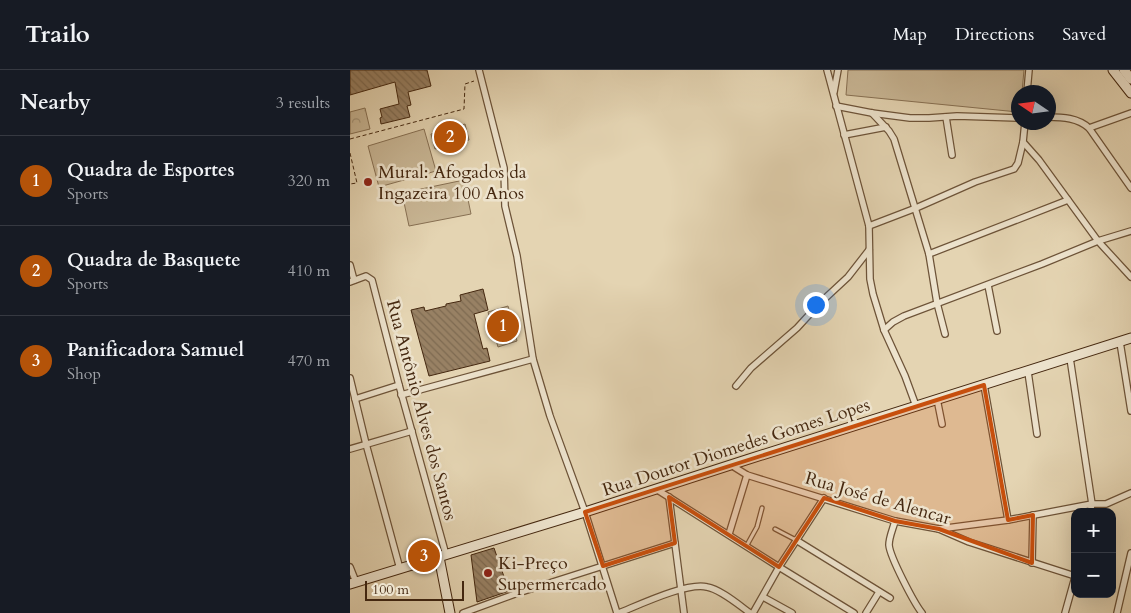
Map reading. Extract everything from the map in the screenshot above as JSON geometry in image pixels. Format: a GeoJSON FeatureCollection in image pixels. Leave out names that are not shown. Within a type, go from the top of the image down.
{"type":"FeatureCollection","features":[{"type":"Feature","properties":{"kind":"street"},"geometry":{"type":"LineString","coordinates":[[479,70],[504,168],[505,206],[517,256],[533,359],[550,416],[585,512],[618,613],[697,586],[711,588],[752,613],[824,498]]}},
{"type":"Feature","properties":{"kind":"street"},"geometry":{"type":"LineString","coordinates":[[827,70],[869,226],[873,294],[884,330],[906,376],[916,406]]}},
{"type":"Feature","properties":{"kind":"street"},"geometry":{"type":"LineString","coordinates":[[834,97],[838,70]]}},
{"type":"Feature","properties":{"kind":"street"},"geometry":{"type":"LineString","coordinates":[[1028,85],[1029,70]]}},
{"type":"Feature","properties":{"kind":"street"},"geometry":{"type":"LineString","coordinates":[[1113,70],[1131,93]]}},
{"type":"Feature","properties":{"kind":"street"},"geometry":{"type":"LineString","coordinates":[[1124,70],[1131,79]]}},
{"type":"Feature","properties":{"kind":"street"},"geometry":{"type":"LineString","coordinates":[[836,106],[872,114],[910,118],[1011,118]]}},
{"type":"Feature","properties":{"kind":"street"},"geometry":{"type":"LineString","coordinates":[[1089,128],[1131,112]]}},
{"type":"Feature","properties":{"kind":"street"},"geometry":{"type":"LineString","coordinates":[[872,114],[886,127],[894,139],[929,254],[937,303],[945,334]]}},
{"type":"Feature","properties":{"kind":"street"},"geometry":{"type":"LineString","coordinates":[[946,117],[952,155]]}},
{"type":"Feature","properties":{"kind":"street"},"geometry":{"type":"LineString","coordinates":[[1056,118],[1076,120],[1089,128],[1131,188]]}},
{"type":"Feature","properties":{"kind":"street"},"geometry":{"type":"LineString","coordinates":[[844,134],[886,127]]}},
{"type":"Feature","properties":{"kind":"street"},"geometry":{"type":"LineString","coordinates":[[869,226],[975,182],[1014,169],[1018,163],[1024,130]]}},
{"type":"Feature","properties":{"kind":"street"},"geometry":{"type":"LineString","coordinates":[[1023,142],[1043,165],[1098,241],[1131,277]]}},
{"type":"Feature","properties":{"kind":"street"},"geometry":{"type":"LineString","coordinates":[[929,254],[1068,200]]}},
{"type":"Feature","properties":{"kind":"street"},"geometry":{"type":"LineString","coordinates":[[884,330],[898,319],[937,303],[988,285],[1098,241],[1131,231]]}},
{"type":"Feature","properties":{"kind":"street"},"geometry":{"type":"LineString","coordinates":[[736,386],[751,368],[797,328],[848,277],[869,250]]}},
{"type":"Feature","properties":{"kind":"street"},"geometry":{"type":"LineString","coordinates":[[350,265],[352,281]]}},
{"type":"Feature","properties":{"kind":"street","name":"Rua Antônio Alves dos Santos"},"geometry":{"type":"LineString","coordinates":[[352,281],[366,276],[372,280],[412,431],[442,556]]}},
{"type":"Feature","properties":{"kind":"street"},"geometry":{"type":"LineString","coordinates":[[988,285],[997,331]]}},
{"type":"Feature","properties":{"kind":"street","name":"Rua Doutor Diomedes Gomes Lopes"},"geometry":{"type":"LineString","coordinates":[[353,583],[585,512],[1131,338]]}},
{"type":"Feature","properties":{"kind":"street"},"geometry":{"type":"LineString","coordinates":[[1120,342],[1131,410]]}},
{"type":"Feature","properties":{"kind":"street"},"geometry":{"type":"LineString","coordinates":[[1070,358],[1092,504],[1091,508]]}},
{"type":"Feature","properties":{"kind":"street"},"geometry":{"type":"LineString","coordinates":[[402,395],[533,359]]}},
{"type":"Feature","properties":{"kind":"street"},"geometry":{"type":"LineString","coordinates":[[1028,372],[1037,434]]}},
{"type":"Feature","properties":{"kind":"street"},"geometry":{"type":"LineString","coordinates":[[350,378],[400,569]]}},
{"type":"Feature","properties":{"kind":"street"},"geometry":{"type":"LineString","coordinates":[[355,399],[399,385]]}},
{"type":"Feature","properties":{"kind":"street"},"geometry":{"type":"LineString","coordinates":[[984,385],[996,463],[1008,520]]}},
{"type":"Feature","properties":{"kind":"street"},"geometry":{"type":"LineString","coordinates":[[938,400],[942,424]]}},
{"type":"Feature","properties":{"kind":"street"},"geometry":{"type":"LineString","coordinates":[[350,449],[412,431]]}},
{"type":"Feature","properties":{"kind":"street","name":"Rua José de Alencar"},"geometry":{"type":"LineString","coordinates":[[731,465],[747,475],[895,521],[939,529],[969,542],[1071,575]]}},
{"type":"Feature","properties":{"kind":"street"},"geometry":{"type":"LineString","coordinates":[[729,534],[747,475]]}},
{"type":"Feature","properties":{"kind":"street"},"geometry":{"type":"LineString","coordinates":[[656,489],[854,613]]}},
{"type":"Feature","properties":{"kind":"street"},"geometry":{"type":"LineString","coordinates":[[939,529],[1008,520],[1092,504],[1106,504],[1131,493]]}},
{"type":"Feature","properties":{"kind":"street"},"geometry":{"type":"LineString","coordinates":[[669,497],[684,613]]}},
{"type":"Feature","properties":{"kind":"street"},"geometry":{"type":"LineString","coordinates":[[1032,563],[1033,515]]}},
{"type":"Feature","properties":{"kind":"street"},"geometry":{"type":"LineString","coordinates":[[895,521],[890,536],[890,550],[911,596],[922,613]]}},
{"type":"Feature","properties":{"kind":"street"},"geometry":{"type":"LineString","coordinates":[[796,540],[890,598]]}},
{"type":"Feature","properties":{"kind":"street"},"geometry":{"type":"LineString","coordinates":[[463,613],[515,594],[675,543]]}},
{"type":"Feature","properties":{"kind":"street"},"geometry":{"type":"LineString","coordinates":[[1117,613],[1131,553]]}},
{"type":"Feature","properties":{"kind":"street"},"geometry":{"type":"LineString","coordinates":[[442,556],[450,613]]}},
{"type":"Feature","properties":{"kind":"street"},"geometry":{"type":"LineString","coordinates":[[350,567],[353,583]]}},
{"type":"Feature","properties":{"kind":"street"},"geometry":{"type":"LineString","coordinates":[[1065,613],[1071,591]]}},
{"type":"Feature","properties":{"kind":"street"},"geometry":{"type":"LineString","coordinates":[[866,613],[879,592]]}},
{"type":"Feature","properties":{"kind":"street"},"geometry":{"type":"LineString","coordinates":[[763,597],[792,613]]}},
{"type":"Feature","properties":{"kind":"lane"},"geometry":{"type":"LineString","coordinates":[[747,546],[757,526],[762,508]]}},
{"type":"Feature","properties":{"kind":"lane"},"geometry":{"type":"LineString","coordinates":[[775,529],[796,540]]}},
{"type":"Feature","properties":{"kind":"path"},"geometry":{"type":"LineString","coordinates":[[350,139],[464,109],[465,84],[482,78]]}},
{"type":"Feature","properties":{"kind":"path"},"geometry":{"type":"LineString","coordinates":[[350,152],[358,183],[350,184]]}},
{"type":"Feature","properties":{"kind":"highlighted area"},"geometry":{"type":"Polygon","coordinates":[[[984,385],[1008,520],[1033,515],[1032,563],[939,529],[895,521],[824,498],[779,567],[669,497],[675,543],[603,566],[585,512],[984,385]]]}},
{"type":"Feature","properties":{"kind":"green space"},"geometry":{"type":"Polygon","coordinates":[[[848,70],[1024,70],[1023,85],[1011,85],[1011,111],[846,95],[848,70]]]}},
{"type":"Feature","properties":{"kind":"green space"},"geometry":{"type":"Polygon","coordinates":[[[365,108],[370,129],[350,134],[350,112],[365,108]]]}},
{"type":"Feature","properties":{"kind":"green space"},"geometry":{"type":"Polygon","coordinates":[[[465,124],[469,140],[435,149],[431,134],[465,124]]]}},
{"type":"Feature","properties":{"kind":"green space"},"geometry":{"type":"Polygon","coordinates":[[[424,129],[436,171],[379,187],[368,146],[424,129]]]}},
{"type":"Feature","properties":{"kind":"green space"},"geometry":{"type":"Polygon","coordinates":[[[464,180],[471,214],[409,226],[402,193],[464,180]]]}},
{"type":"Feature","properties":{"kind":"green space"},"geometry":{"type":"Polygon","coordinates":[[[508,306],[517,341],[498,347],[488,312],[508,306]]]}},
{"type":"Feature","properties":{"kind":"building"},"geometry":{"type":"Polygon","coordinates":[[[350,70],[427,70],[431,86],[408,92],[411,105],[407,106],[410,117],[381,124],[380,109],[399,104],[395,82],[350,95],[350,70]]]}},
{"type":"Feature","properties":{"kind":"building"},"geometry":{"type":"Polygon","coordinates":[[[483,289],[488,310],[474,314],[483,349],[487,348],[490,361],[429,376],[411,310],[424,307],[425,311],[446,306],[446,304],[461,301],[460,295],[483,289]]]}},
{"type":"Feature","properties":{"kind":"building","name":"Ki-Preço Supermercado"},"geometry":{"type":"Polygon","coordinates":[[[494,548],[509,591],[477,602],[471,555],[494,548]]]}},
{"type":"Feature","properties":{"kind":"place","name":"Quadra de Basquete"},"geometry":{"type":"Point","coordinates":[450,137]}},
{"type":"Feature","properties":{"kind":"place","name":"Mural: Afogados da Ingazeira 100 Anos"},"geometry":{"type":"Point","coordinates":[368,182]}},
{"type":"Feature","properties":{"kind":"place","name":"Quadra de Esportes"},"geometry":{"type":"Point","coordinates":[503,326]}},
{"type":"Feature","properties":{"kind":"place","name":"Panificadora Samuel"},"geometry":{"type":"Point","coordinates":[424,556]}},
{"type":"Feature","properties":{"kind":"place","name":"Ki-Preço Supermercado"},"geometry":{"type":"Point","coordinates":[488,573]}}]}
